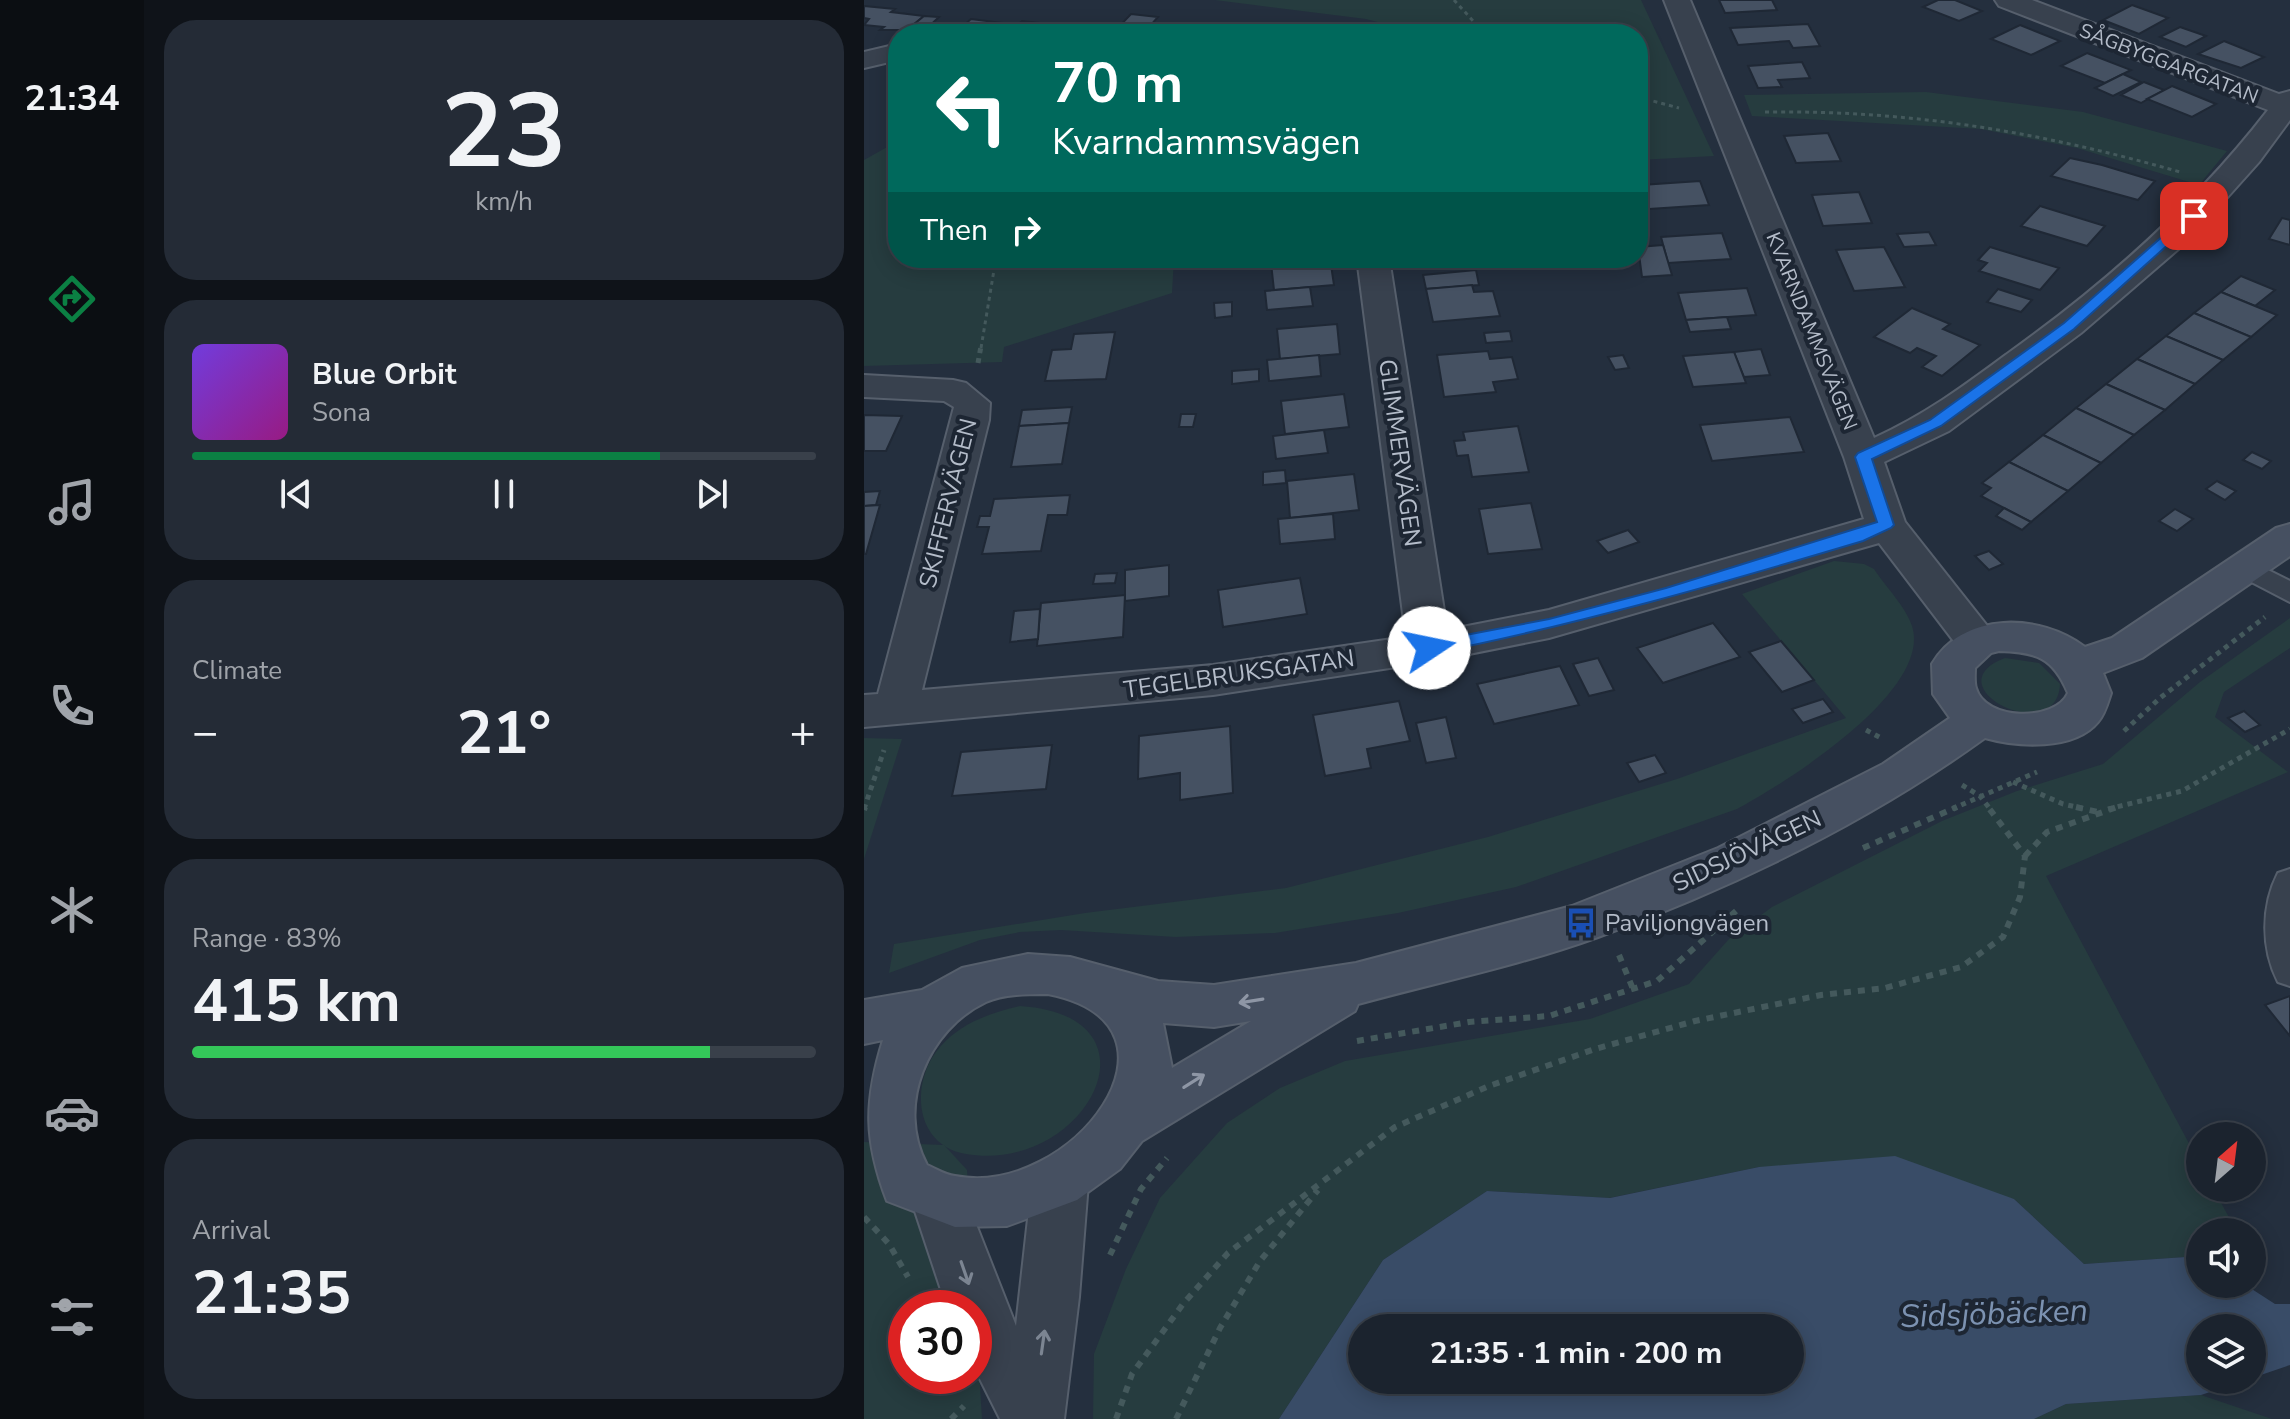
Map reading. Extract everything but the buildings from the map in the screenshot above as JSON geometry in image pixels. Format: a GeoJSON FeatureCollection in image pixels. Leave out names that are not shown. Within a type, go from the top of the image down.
{"type":"FeatureCollection","features":[{"type":"Feature","properties":{"kind":"main road"},"geometry":{"type":"LineString","coordinates":[[2078,666],[2127,648],[2248,569],[2290,537]]}},
{"type":"Feature","properties":{"kind":"main road"},"geometry":{"type":"LineString","coordinates":[[1999,637],[2035,640],[2058,650],[2078,666],[2087,681],[2087,704],[2074,720],[2062,726],[2025,731],[1981,718],[1954,691],[1951,672],[1958,656],[1977,642],[1999,637]]}},
{"type":"Feature","properties":{"kind":"main road","name":"SIDSJÖVÄGEN"},"geometry":{"type":"LineString","coordinates":[[1105,990],[1158,1002],[1214,1006],[1356,984],[1581,923],[1735,861],[1899,776],[1981,718]]}},
{"type":"Feature","properties":{"kind":"main road"},"geometry":{"type":"LineString","coordinates":[[1048,973],[1087,981],[1105,990],[1130,1013],[1141,1034],[1146,1063],[1142,1090],[1128,1122],[1093,1160],[1060,1183],[1014,1199],[976,1203],[939,1199],[921,1192],[893,1173],[868,1137],[875,1078],[904,1032],[928,1010],[969,987],[1010,975],[1048,973]]}},
{"type":"Feature","properties":{"kind":"main road","name":"SIDSJÖVÄGEN"},"geometry":{"type":"LineString","coordinates":[[1128,1122],[1356,984]]}},
{"type":"Feature","properties":{"kind":"main road"},"geometry":{"type":"LineString","coordinates":[[864,1022],[928,1010]]}},
{"type":"Feature","properties":{"kind":"street","name":"KVARNDAMMSVÄGEN"},"geometry":{"type":"LineString","coordinates":[[1677,0],[1863,457],[1886,525],[1977,642]]}},
{"type":"Feature","properties":{"kind":"street","name":"SÅGBYGGARGATAN"},"geometry":{"type":"LineString","coordinates":[[2008,0],[2288,104]]}},
{"type":"Feature","properties":{"kind":"street"},"geometry":{"type":"LineString","coordinates":[[864,60],[888,54]]}},
{"type":"Feature","properties":{"kind":"street"},"geometry":{"type":"LineString","coordinates":[[1863,457],[1936,423],[2069,326],[2179,232],[2288,104]]}},
{"type":"Feature","properties":{"kind":"street","name":"GLIMMERVÄGEN"},"geometry":{"type":"LineString","coordinates":[[1374,268],[1429,648]]}},
{"type":"Feature","properties":{"kind":"street","name":"SKIFFERVÄGEN"},"geometry":{"type":"LineString","coordinates":[[864,386],[953,391],[972,403],[971,420],[881,722]]}},
{"type":"Feature","properties":{"kind":"street","name":"TEGELBRUKSGATAN"},"geometry":{"type":"LineString","coordinates":[[881,722],[1213,680],[1429,648],[1549,624],[1670,593],[1857,537],[1886,525]]}},
{"type":"Feature","properties":{"kind":"street"},"geometry":{"type":"LineString","coordinates":[[1032,1419],[1050,1297],[1060,1183]]}},
{"type":"Feature","properties":{"kind":"street"},"geometry":{"type":"LineString","coordinates":[[939,1199],[980,1317],[1032,1419]]}},
{"type":"Feature","properties":{"kind":"lane"},"geometry":{"type":"LineString","coordinates":[[2248,569],[2290,593]]}},
{"type":"Feature","properties":{"kind":"lane"},"geometry":{"type":"LineString","coordinates":[[2290,882],[2283,905],[2290,972]]}},
{"type":"Feature","properties":{"kind":"path"},"geometry":{"type":"LineString","coordinates":[[1454,0],[1476,24]]}},
{"type":"Feature","properties":{"kind":"path"},"geometry":{"type":"LineString","coordinates":[[1723,113],[1866,111],[1999,125],[2068,140],[2223,184]]}},
{"type":"Feature","properties":{"kind":"path"},"geometry":{"type":"LineString","coordinates":[[972,403],[994,268]]}},
{"type":"Feature","properties":{"kind":"path"},"geometry":{"type":"LineString","coordinates":[[2118,736],[2160,698],[2266,615]]}},
{"type":"Feature","properties":{"kind":"path"},"geometry":{"type":"LineString","coordinates":[[864,810],[881,722]]}},
{"type":"Feature","properties":{"kind":"path"},"geometry":{"type":"LineString","coordinates":[[1116,1419],[1132,1374],[1183,1304],[1228,1253],[1395,1127],[1489,1086],[1595,1049],[1695,1021],[1821,995],[1885,988],[1961,967],[2003,937],[2020,897],[2025,856],[2047,832],[2099,812],[2182,791],[2290,729]]}},
{"type":"Feature","properties":{"kind":"path"},"geometry":{"type":"LineString","coordinates":[[1855,852],[2011,781],[2050,768]]}},
{"type":"Feature","properties":{"kind":"path"},"geometry":{"type":"LineString","coordinates":[[2011,781],[2063,804],[2099,812]]}},
{"type":"Feature","properties":{"kind":"path"},"geometry":{"type":"LineString","coordinates":[[1980,796],[2025,856]]}},
{"type":"Feature","properties":{"kind":"path"},"geometry":{"type":"LineString","coordinates":[[1348,1043],[1469,1022],[1549,1016],[1657,981],[1720,922],[1745,904]]}},
{"type":"Feature","properties":{"kind":"path"},"geometry":{"type":"LineString","coordinates":[[1619,954],[1633,989]]}},
{"type":"Feature","properties":{"kind":"path"},"geometry":{"type":"LineString","coordinates":[[1050,1297],[1091,1285],[1104,1267],[1141,1189],[1170,1154]]}},
{"type":"Feature","properties":{"kind":"path"},"geometry":{"type":"LineString","coordinates":[[1176,1419],[1220,1328],[1260,1261],[1325,1182]]}},
{"type":"Feature","properties":{"kind":"path"},"geometry":{"type":"LineString","coordinates":[[864,1217],[889,1244],[910,1282]]}},
{"type":"Feature","properties":{"kind":"path"},"geometry":{"type":"LineString","coordinates":[[951,1419],[970,1401]]}},
{"type":"Feature","properties":{"kind":"green space"},"geometry":{"type":"Polygon","coordinates":[[[1215,0],[1641,0],[1714,156],[1648,159],[1648,24],[1386,24],[1215,0]]]}},
{"type":"Feature","properties":{"kind":"green space"},"geometry":{"type":"Polygon","coordinates":[[[1926,92],[2083,112],[2227,151],[2199,185],[2077,148],[1981,129],[1752,116],[1744,95],[1926,92]]]}},
{"type":"Feature","properties":{"kind":"green space"},"geometry":{"type":"Polygon","coordinates":[[[888,147],[888,268],[1173,268],[1172,293],[1004,347],[1002,362],[864,366],[864,160],[888,147]]]}},
{"type":"Feature","properties":{"kind":"green space"},"geometry":{"type":"Polygon","coordinates":[[[1834,561],[1864,564],[1874,569],[1909,619],[1912,652],[1900,678],[1878,706],[1850,732],[1787,779],[1737,809],[1516,887],[1398,913],[1275,933],[1176,937],[1061,930],[1020,932],[980,940],[889,973],[894,944],[1085,913],[1286,888],[1488,837],[1677,779],[1846,718],[1742,594],[1834,561]]]}},
{"type":"Feature","properties":{"kind":"green space"},"geometry":{"type":"Polygon","coordinates":[[[2290,618],[2290,648],[2224,692],[2215,717],[2288,772],[2046,876],[2186,1138],[2186,1202],[2221,1202],[2229,1218],[2186,1218],[2186,1257],[2084,1264],[2014,1199],[1759,1167],[1609,1198],[1487,1191],[1383,1260],[1279,1419],[1093,1419],[1094,1354],[1126,1269],[1160,1198],[1227,1123],[1280,1088],[1345,1061],[1590,1019],[1689,984],[1729,939],[1772,907],[1942,821],[2017,791],[2103,764],[2200,682],[2290,618]]]}},
{"type":"Feature","properties":{"kind":"green space"},"geometry":{"type":"Polygon","coordinates":[[[2005,658],[2039,663],[2060,684],[2054,703],[2040,712],[2022,712],[2003,706],[1989,696],[1982,683],[1986,670],[2005,658]]]}},
{"type":"Feature","properties":{"kind":"green space"},"geometry":{"type":"Polygon","coordinates":[[[864,738],[902,739],[864,859],[864,738]]]}},
{"type":"Feature","properties":{"kind":"green space"},"geometry":{"type":"Polygon","coordinates":[[[1020,1006],[1066,1016],[1092,1036],[1100,1062],[1094,1091],[1075,1119],[1046,1141],[1009,1154],[966,1154],[948,1148],[935,1138],[922,1110],[921,1093],[930,1061],[948,1039],[967,1025],[1020,1006]]]}},
{"type":"Feature","properties":{"kind":"green space"},"geometry":{"type":"Polygon","coordinates":[[[864,1142],[944,1145],[967,1170],[974,1290],[888,1290],[888,1394],[980,1394],[982,1419],[864,1419],[864,1142]]]}},
{"type":"Feature","properties":{"kind":"green space"},"geometry":{"type":"Polygon","coordinates":[[[2201,1395],[2272,1419],[2034,1419],[2066,1404],[2201,1395]]]}},
{"type":"Feature","properties":{"kind":"water","name":"Sidsjöbäcken"},"geometry":{"type":"Polygon","coordinates":[[[1895,1156],[2014,1199],[2084,1264],[2186,1257],[2186,1298],[2266,1298],[2275,1304],[2290,1304],[2290,1365],[2266,1373],[2266,1314],[2186,1314],[2186,1394],[2204,1394],[2066,1404],[2034,1419],[1279,1419],[1383,1260],[1487,1191],[1610,1198],[1759,1167],[1895,1156]]]}},
{"type":"Feature","properties":{"kind":"place","name":"Paviljongvägen"},"geometry":{"type":"Point","coordinates":[1581,923]}},
{"type":"Feature","properties":{"kind":"route"},"geometry":{"type":"LineString","coordinates":[[1429,648],[1549,624],[1670,593],[1857,537],[1886,525],[1863,457],[1936,423],[2069,326],[2194,216]]}}]}
